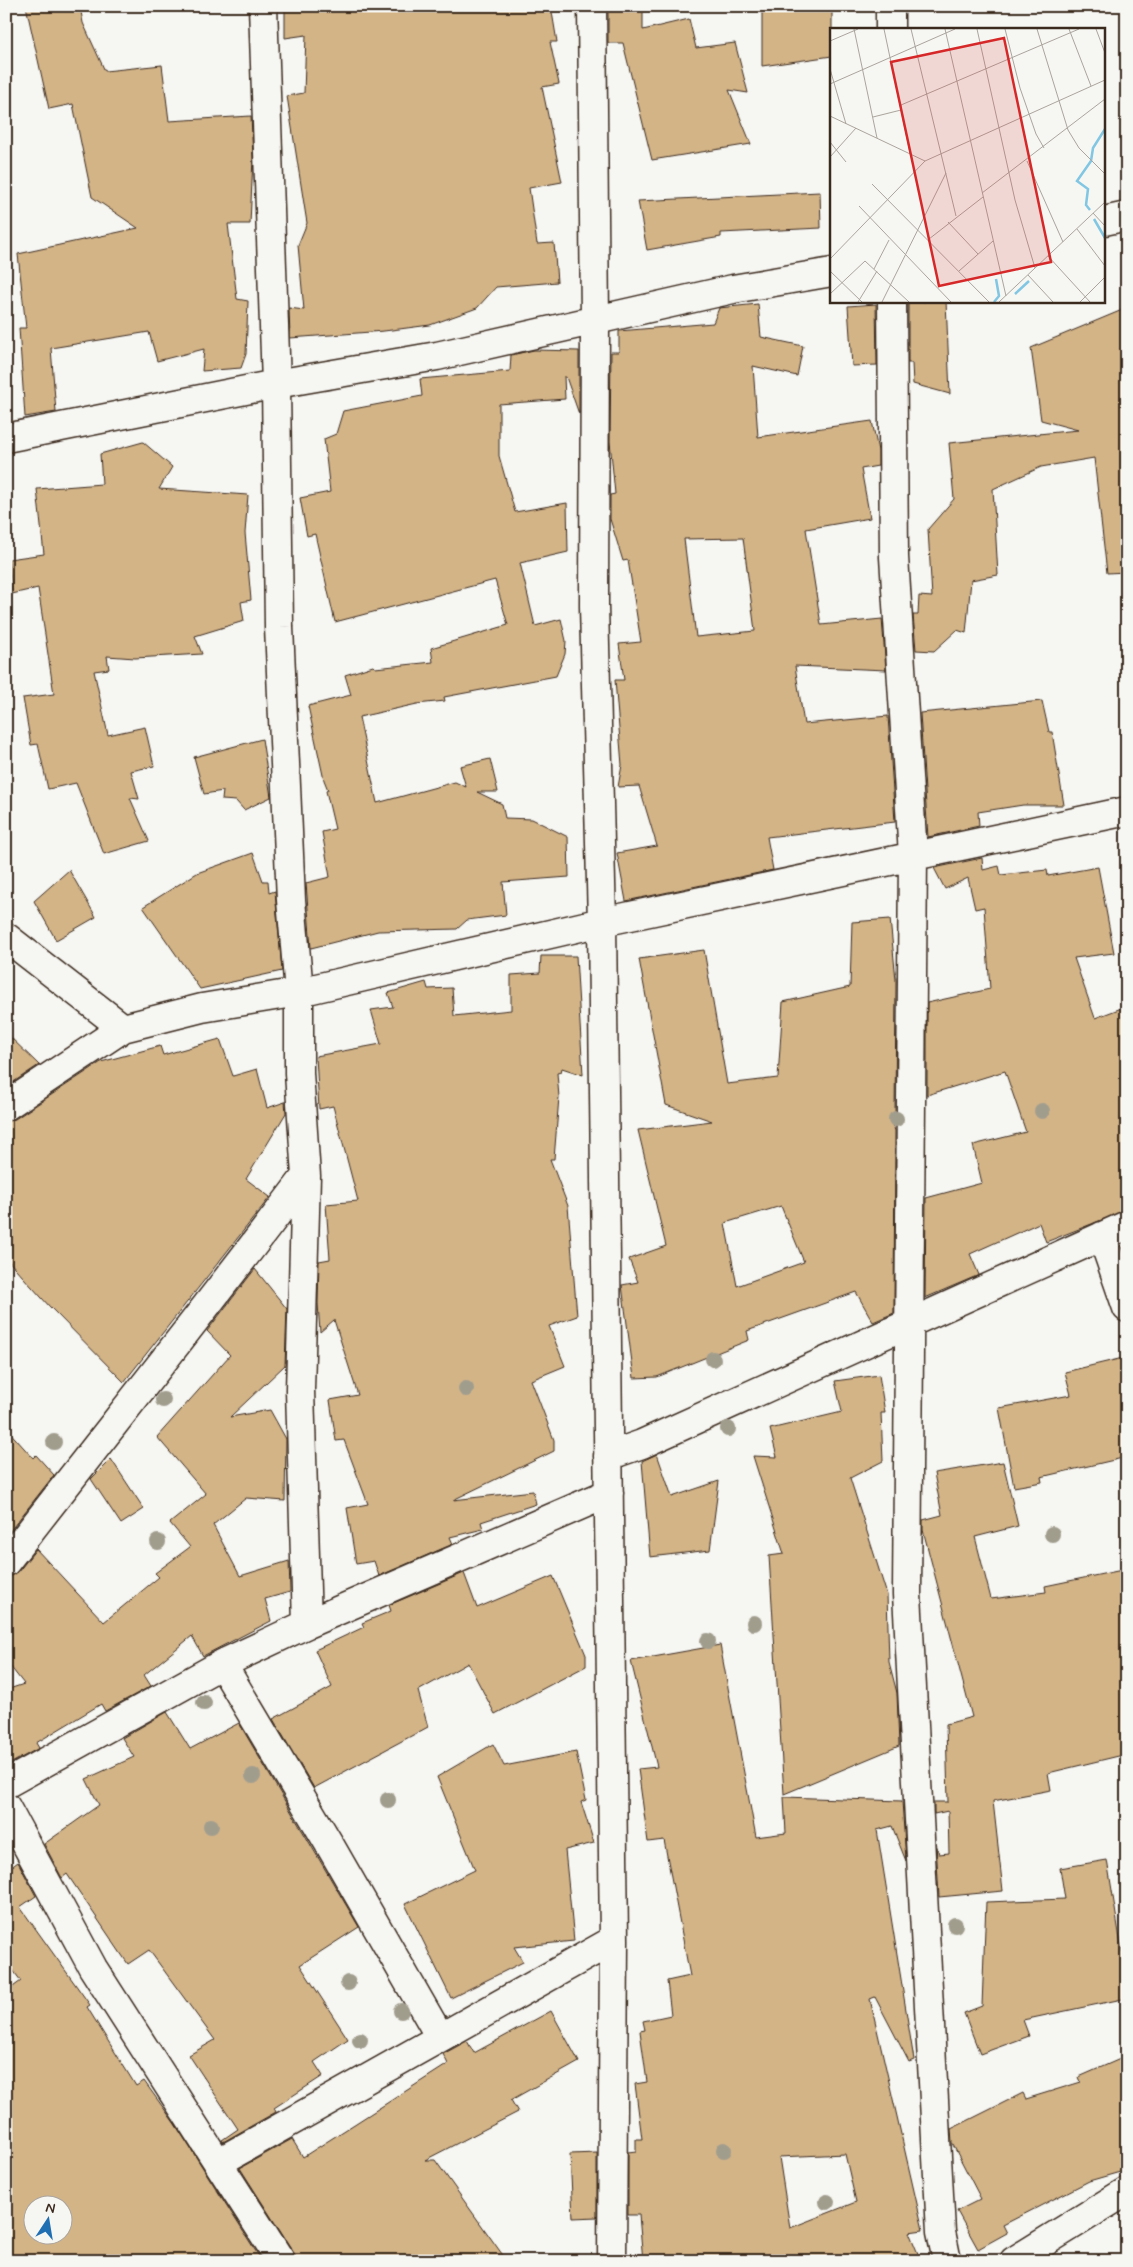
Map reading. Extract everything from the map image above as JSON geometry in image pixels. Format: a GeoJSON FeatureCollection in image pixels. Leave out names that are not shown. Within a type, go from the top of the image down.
{"type":"FeatureCollection","features":[{"type":"Feature","properties":{"kind":"street"},"geometry":{"type":"LineString","coordinates":[[263,6],[276,384],[279,637],[291,900],[299,992],[299,1073],[306,1176],[300,1390],[307,1624]]}},
{"type":"Feature","properties":{"kind":"street"},"geometry":{"type":"LineString","coordinates":[[592,6],[595,320],[594,606],[602,922],[614,1940],[612,2261]]}},
{"type":"Feature","properties":{"kind":"street"},"geometry":{"type":"LineString","coordinates":[[890,6],[890,28]]}},
{"type":"Feature","properties":{"kind":"street"},"geometry":{"type":"LineString","coordinates":[[1106,220],[1127,216]]}},
{"type":"Feature","properties":{"kind":"street"},"geometry":{"type":"LineString","coordinates":[[6,438],[276,384],[438,356],[733,289],[830,272]]}},
{"type":"Feature","properties":{"kind":"street"},"geometry":{"type":"LineString","coordinates":[[892,302],[894,557],[913,856],[907,1594],[941,2232],[947,2261]]}},
{"type":"Feature","properties":{"kind":"street"},"geometry":{"type":"LineString","coordinates":[[6,1106],[123,1028],[202,1008],[299,992],[602,922],[1127,811]]}},
{"type":"Feature","properties":{"kind":"street"},"geometry":{"type":"LineString","coordinates":[[6,937],[123,1028]]}},
{"type":"Feature","properties":{"kind":"street"},"geometry":{"type":"LineString","coordinates":[[6,1562],[217,1294],[306,1176]]}},
{"type":"Feature","properties":{"kind":"street"},"geometry":{"type":"LineString","coordinates":[[608,1456],[642,1444],[1127,1224]]}},
{"type":"Feature","properties":{"kind":"street"},"geometry":{"type":"LineString","coordinates":[[1102,1236],[1127,1308]]}},
{"type":"Feature","properties":{"kind":"street"},"geometry":{"type":"LineString","coordinates":[[6,1784],[222,1664],[307,1624],[609,1493]]}},
{"type":"Feature","properties":{"kind":"street"},"geometry":{"type":"LineString","coordinates":[[222,1664],[328,1842],[440,2037]]}},
{"type":"Feature","properties":{"kind":"street"},"geometry":{"type":"LineString","coordinates":[[6,1807],[93,1968],[282,2261]]}},
{"type":"Feature","properties":{"kind":"street"},"geometry":{"type":"LineString","coordinates":[[219,2162],[614,1940]]}},
{"type":"Feature","properties":{"kind":"street"},"geometry":{"type":"LineString","coordinates":[[1014,2261],[1124,2200]]}},
{"type":"Feature","properties":{"kind":"building"},"geometry":{"type":"Polygon","coordinates":[[[26,6],[80,6],[83,23],[105,71],[162,65],[169,121],[251,116],[253,158],[250,224],[228,224],[237,299],[248,301],[246,354],[241,368],[202,371],[204,349],[157,361],[149,332],[51,348],[56,412],[25,417],[19,328],[26,328],[18,254],[138,228],[92,197],[73,104],[49,109],[26,6]]]}},
{"type":"Feature","properties":{"kind":"building"},"geometry":{"type":"Polygon","coordinates":[[[285,6],[551,6],[557,42],[550,42],[559,84],[542,87],[562,182],[529,188],[537,244],[554,243],[557,282],[496,287],[477,308],[430,325],[384,331],[290,338],[289,308],[304,310],[298,245],[307,223],[287,96],[304,93],[306,35],[285,38],[285,6]]]}},
{"type":"Feature","properties":{"kind":"building"},"geometry":{"type":"Polygon","coordinates":[[[608,6],[643,6],[643,30],[689,19],[696,48],[735,43],[748,93],[729,90],[751,144],[652,160],[623,43],[608,43],[608,6]]]}},
{"type":"Feature","properties":{"kind":"building"},"geometry":{"type":"Polygon","coordinates":[[[762,6],[832,6],[830,56],[762,66],[762,6]]]}},
{"type":"Feature","properties":{"kind":"building"},"geometry":{"type":"Polygon","coordinates":[[[820,192],[821,228],[721,233],[721,237],[647,250],[638,201],[820,192]]]}},
{"type":"Feature","properties":{"kind":"building"},"geometry":{"type":"Polygon","coordinates":[[[908,302],[946,302],[950,394],[913,384],[912,363],[908,363],[908,302]]]}},
{"type":"Feature","properties":{"kind":"building"},"geometry":{"type":"Polygon","coordinates":[[[758,304],[761,337],[803,346],[797,376],[753,366],[758,437],[872,421],[878,451],[878,466],[861,469],[870,518],[806,529],[821,625],[882,619],[886,670],[795,666],[804,724],[888,716],[895,822],[767,837],[773,870],[626,901],[617,853],[657,846],[639,786],[618,787],[622,765],[615,680],[624,680],[619,644],[641,642],[628,560],[623,561],[610,519],[610,495],[615,494],[610,441],[611,352],[619,352],[619,331],[713,323],[719,308],[758,304]],[[743,538],[684,539],[696,637],[755,631],[743,538]]]}},
{"type":"Feature","properties":{"kind":"building"},"geometry":{"type":"Polygon","coordinates":[[[876,304],[877,365],[852,366],[848,306],[876,304]]]}},
{"type":"Feature","properties":{"kind":"building"},"geometry":{"type":"Polygon","coordinates":[[[1127,308],[1127,572],[1107,573],[1094,458],[1041,467],[993,489],[998,575],[971,580],[966,633],[957,630],[934,651],[916,650],[913,615],[918,615],[919,596],[932,597],[928,529],[954,499],[949,443],[1078,430],[1041,420],[1031,348],[1127,308]]]}},
{"type":"Feature","properties":{"kind":"building"},"geometry":{"type":"Polygon","coordinates":[[[534,350],[579,351],[579,414],[566,377],[564,377],[565,399],[499,404],[499,456],[515,512],[567,503],[568,552],[520,563],[535,626],[561,619],[566,641],[565,654],[556,676],[444,697],[445,701],[417,704],[359,717],[377,803],[455,782],[466,787],[460,766],[490,759],[498,792],[477,792],[502,804],[505,818],[532,819],[568,837],[569,877],[503,882],[506,915],[467,920],[457,929],[378,931],[311,948],[306,883],[330,877],[322,832],[335,829],[326,791],[328,790],[324,780],[308,706],[351,695],[345,675],[373,666],[375,668],[433,662],[431,648],[508,625],[495,580],[335,622],[315,534],[307,536],[300,498],[330,492],[324,439],[336,434],[343,411],[422,396],[420,379],[510,371],[511,355],[534,350]]]}},
{"type":"Feature","properties":{"kind":"building"},"geometry":{"type":"Polygon","coordinates":[[[143,442],[172,467],[159,489],[248,495],[245,533],[251,600],[241,602],[244,621],[195,636],[202,654],[135,658],[107,656],[109,669],[94,671],[108,735],[145,727],[154,766],[131,771],[139,799],[130,798],[149,841],[104,854],[76,783],[48,789],[38,744],[31,745],[23,698],[54,694],[38,588],[12,594],[9,559],[44,554],[37,489],[102,484],[100,454],[143,442]]]}},
{"type":"Feature","properties":{"kind":"building"},"geometry":{"type":"Polygon","coordinates":[[[1042,701],[1049,732],[1052,732],[1064,805],[1023,805],[978,812],[979,826],[928,837],[920,713],[1042,701]]]}},
{"type":"Feature","properties":{"kind":"building"},"geometry":{"type":"Polygon","coordinates":[[[262,739],[271,797],[244,810],[236,801],[222,800],[223,791],[204,794],[194,757],[262,739]]]}},
{"type":"Feature","properties":{"kind":"building"},"geometry":{"type":"Polygon","coordinates":[[[253,853],[263,881],[268,881],[269,893],[275,891],[282,971],[200,989],[143,907],[197,873],[253,853]]]}},
{"type":"Feature","properties":{"kind":"building"},"geometry":{"type":"Polygon","coordinates":[[[982,858],[983,870],[999,866],[1001,875],[1047,870],[1048,876],[1098,867],[1114,953],[1074,958],[1095,1018],[1127,1006],[1127,1210],[1046,1242],[1039,1223],[970,1254],[979,1275],[925,1298],[926,1198],[982,1183],[973,1145],[1026,1132],[1005,1071],[927,1095],[927,1003],[990,989],[984,907],[975,909],[968,878],[945,889],[934,868],[982,858]]]}},
{"type":"Feature","properties":{"kind":"building"},"geometry":{"type":"Polygon","coordinates":[[[69,870],[96,917],[56,940],[34,901],[69,870]]]}},
{"type":"Feature","properties":{"kind":"building"},"geometry":{"type":"Polygon","coordinates":[[[890,919],[896,980],[895,1116],[891,1118],[895,1131],[894,1313],[873,1322],[856,1292],[747,1331],[749,1340],[657,1377],[634,1378],[622,1285],[638,1282],[629,1259],[666,1246],[638,1130],[712,1121],[666,1105],[639,959],[704,950],[727,1084],[778,1078],[783,1002],[850,987],[852,922],[890,919]],[[781,1206],[725,1223],[737,1286],[804,1262],[781,1206]]]}},
{"type":"Feature","properties":{"kind":"building"},"geometry":{"type":"Polygon","coordinates":[[[541,956],[576,956],[583,1075],[562,1068],[561,1072],[557,1073],[559,1097],[554,1159],[550,1159],[568,1206],[577,1316],[549,1326],[565,1366],[531,1380],[554,1440],[554,1451],[453,1500],[533,1491],[536,1504],[481,1522],[483,1529],[450,1537],[453,1544],[379,1576],[374,1561],[356,1564],[347,1508],[368,1504],[344,1440],[336,1441],[330,1400],[358,1395],[334,1320],[320,1332],[318,1303],[319,1261],[330,1259],[326,1204],[358,1201],[333,1106],[319,1109],[316,1056],[381,1044],[371,1010],[393,1007],[388,993],[426,982],[428,989],[452,988],[454,1016],[511,1010],[511,975],[540,973],[541,956]]]}},
{"type":"Feature","properties":{"kind":"building"},"geometry":{"type":"Polygon","coordinates":[[[6,1033],[39,1065],[6,1087],[6,1033]]]}},
{"type":"Feature","properties":{"kind":"building"},"geometry":{"type":"Polygon","coordinates":[[[220,1039],[233,1076],[257,1069],[267,1108],[285,1102],[286,1113],[246,1179],[270,1197],[124,1382],[50,1307],[6,1258],[6,1122],[15,1119],[101,1062],[160,1046],[163,1055],[220,1039]]]}},
{"type":"Feature","properties":{"kind":"building"},"geometry":{"type":"Polygon","coordinates":[[[255,1269],[287,1309],[285,1365],[230,1417],[270,1410],[286,1439],[285,1501],[246,1498],[213,1525],[240,1576],[289,1561],[290,1592],[265,1599],[271,1621],[203,1656],[192,1636],[144,1675],[151,1686],[105,1711],[101,1704],[36,1743],[39,1748],[6,1766],[6,1690],[24,1684],[6,1661],[6,1577],[18,1572],[36,1549],[104,1622],[159,1577],[155,1573],[190,1547],[170,1523],[206,1494],[157,1437],[230,1355],[207,1331],[255,1269]]]}},
{"type":"Feature","properties":{"kind":"building"},"geometry":{"type":"Polygon","coordinates":[[[1127,1357],[1127,1457],[1041,1477],[1042,1482],[1014,1487],[999,1408],[1071,1395],[1065,1372],[1127,1357]]]}},
{"type":"Feature","properties":{"kind":"building"},"geometry":{"type":"Polygon","coordinates":[[[879,1375],[885,1413],[881,1413],[883,1461],[850,1478],[887,1595],[889,1662],[897,1693],[899,1746],[784,1794],[769,1556],[784,1554],[753,1456],[777,1457],[770,1429],[842,1412],[835,1381],[879,1375]]]}},
{"type":"Feature","properties":{"kind":"building"},"geometry":{"type":"Polygon","coordinates":[[[6,1428],[33,1458],[36,1455],[54,1475],[6,1536],[6,1428]]]}},
{"type":"Feature","properties":{"kind":"building"},"geometry":{"type":"Polygon","coordinates":[[[657,1454],[672,1497],[719,1481],[710,1550],[650,1557],[642,1461],[657,1454]]]}},
{"type":"Feature","properties":{"kind":"building"},"geometry":{"type":"Polygon","coordinates":[[[111,1459],[144,1509],[121,1524],[91,1479],[111,1459]]]}},
{"type":"Feature","properties":{"kind":"building"},"geometry":{"type":"Polygon","coordinates":[[[1003,1462],[1018,1526],[975,1537],[991,1599],[1046,1592],[1045,1586],[1127,1569],[1127,1754],[1048,1773],[1051,1790],[993,1801],[1003,1891],[939,1897],[936,1843],[939,1854],[949,1853],[948,1811],[934,1814],[934,1802],[948,1802],[946,1724],[972,1717],[923,1530],[923,1520],[942,1515],[934,1473],[1003,1462]]]}},
{"type":"Feature","properties":{"kind":"building"},"geometry":{"type":"Polygon","coordinates":[[[464,1573],[477,1608],[553,1576],[586,1655],[586,1666],[495,1714],[468,1663],[418,1691],[428,1727],[314,1788],[273,1719],[332,1687],[315,1650],[364,1627],[362,1623],[391,1611],[389,1605],[464,1573]]]}},
{"type":"Feature","properties":{"kind":"building"},"geometry":{"type":"Polygon","coordinates":[[[720,1645],[756,1837],[786,1833],[784,1797],[902,1801],[906,1861],[892,1826],[877,1830],[914,2060],[909,2062],[875,1997],[870,1999],[923,2230],[909,2232],[921,2261],[797,2261],[794,2255],[731,2261],[643,2261],[639,2215],[628,2215],[628,2152],[636,2151],[636,2139],[642,2139],[635,2084],[647,2082],[640,2031],[645,2030],[643,2021],[671,2015],[667,1981],[690,1976],[664,1840],[648,1842],[638,1769],[657,1767],[631,1661],[720,1645]],[[845,2154],[779,2157],[790,2228],[856,2202],[845,2154]]]}},
{"type":"Feature","properties":{"kind":"building"},"geometry":{"type":"Polygon","coordinates":[[[167,1712],[190,1749],[239,1723],[359,1927],[300,1965],[348,2039],[314,2062],[323,2076],[274,2108],[276,2112],[223,2142],[222,2140],[238,2129],[189,2055],[215,2040],[149,1950],[128,1964],[67,1874],[62,1878],[44,1844],[99,1805],[86,1779],[134,1757],[122,1738],[167,1712]]]}},
{"type":"Feature","properties":{"kind":"building"},"geometry":{"type":"Polygon","coordinates":[[[493,1744],[504,1766],[576,1752],[586,1800],[581,1802],[594,1843],[565,1850],[574,1941],[514,1947],[523,1962],[451,1998],[405,1904],[475,1870],[437,1777],[493,1744]]]}},
{"type":"Feature","properties":{"kind":"building"},"geometry":{"type":"Polygon","coordinates":[[[1107,1860],[1127,1982],[1127,1998],[1023,2020],[1029,2036],[980,2054],[964,2013],[982,2006],[986,1902],[1065,1899],[1060,1868],[1107,1860]]]}},
{"type":"Feature","properties":{"kind":"building"},"geometry":{"type":"Polygon","coordinates":[[[18,1862],[36,1896],[20,1907],[90,2005],[87,2007],[136,2086],[144,2081],[175,2124],[262,2261],[6,2261],[6,1992],[21,1981],[6,1961],[6,1871],[18,1862]]]}},
{"type":"Feature","properties":{"kind":"building"},"geometry":{"type":"Polygon","coordinates":[[[551,2011],[579,2062],[511,2100],[518,2112],[425,2160],[435,2160],[507,2261],[297,2261],[294,2253],[240,2168],[292,2139],[303,2157],[448,2064],[443,2054],[467,2041],[474,2053],[551,2011]]]}},
{"type":"Feature","properties":{"kind":"building"},"geometry":{"type":"Polygon","coordinates":[[[1127,2056],[1127,2170],[1089,2181],[1003,2225],[1007,2233],[978,2249],[957,2211],[981,2199],[952,2143],[951,2129],[1023,2093],[1026,2099],[1081,2082],[1079,2077],[1127,2056]]]}},
{"type":"Feature","properties":{"kind":"building"},"geometry":{"type":"Polygon","coordinates":[[[597,2153],[597,2217],[573,2218],[570,2154],[597,2153]]]}}]}
